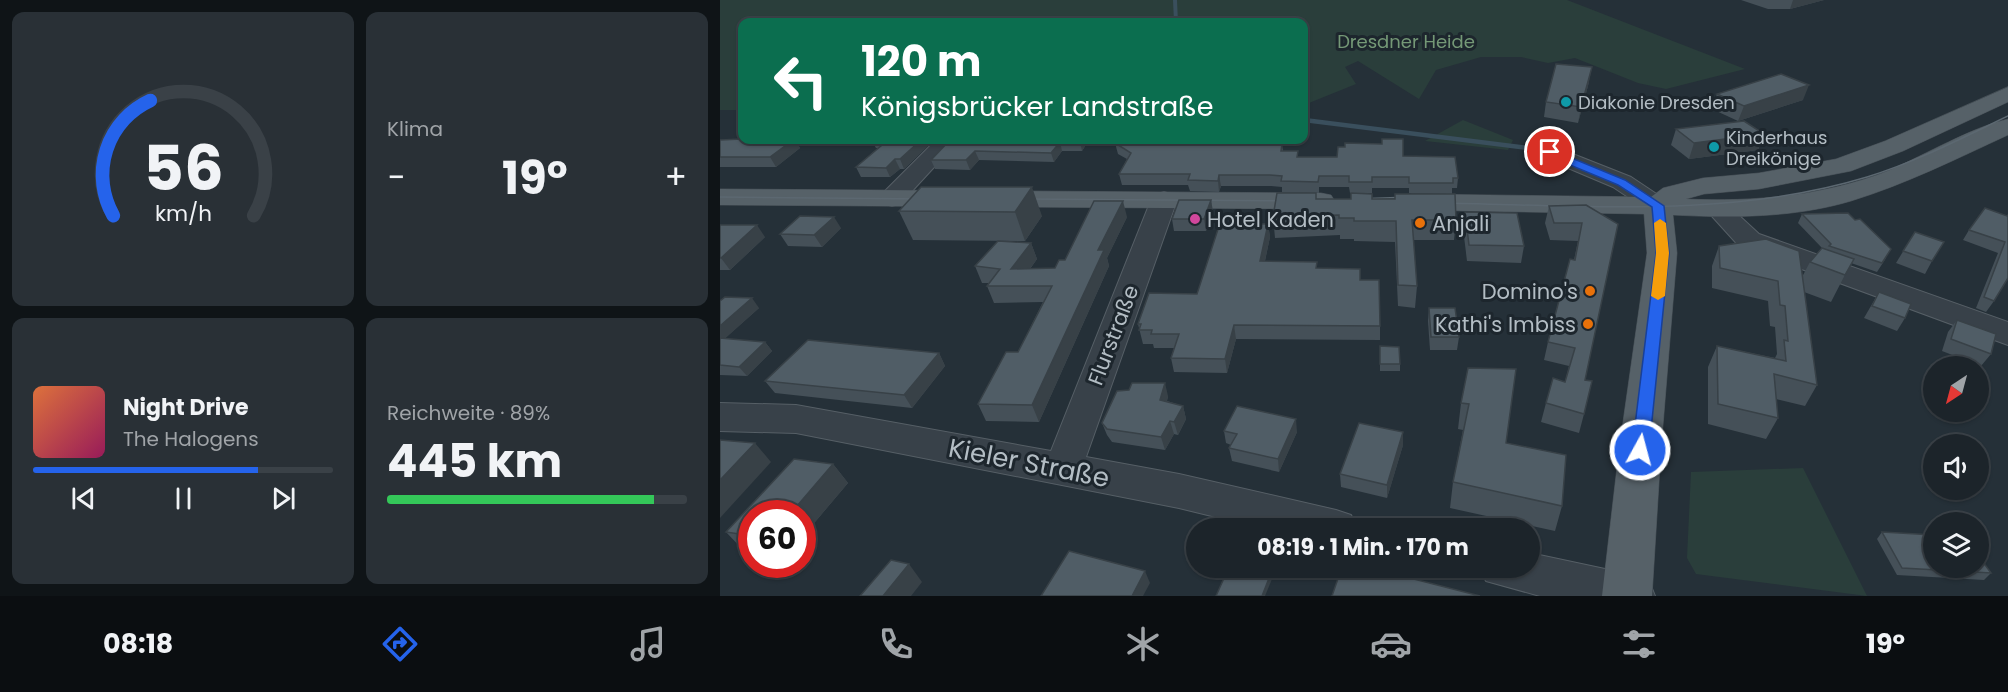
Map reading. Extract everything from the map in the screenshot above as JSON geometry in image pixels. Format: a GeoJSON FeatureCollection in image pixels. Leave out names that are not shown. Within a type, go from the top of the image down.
{"type":"FeatureCollection","features":[{"type":"Feature","properties":{"kind":"main road"},"geometry":{"type":"LineString","coordinates":[[1658,206],[1672,194],[1703,186],[1759,181],[1842,166],[1894,146],[2008,94]]}},
{"type":"Feature","properties":{"kind":"main road"},"geometry":{"type":"LineString","coordinates":[[1662,253],[1705,223],[1840,195],[1897,176],[2008,126]]}},
{"type":"Feature","properties":{"kind":"main road"},"geometry":{"type":"LineString","coordinates":[[720,197],[1345,202]]}},
{"type":"Feature","properties":{"kind":"main road"},"geometry":{"type":"LineString","coordinates":[[1388,202],[1658,206],[1730,218]]}},
{"type":"Feature","properties":{"kind":"main road"},"geometry":{"type":"LineString","coordinates":[[1629,596],[1639,460],[1662,253],[1658,206]]}},
{"type":"Feature","properties":{"kind":"street"},"geometry":{"type":"LineString","coordinates":[[892,198],[944,144]]}},
{"type":"Feature","properties":{"kind":"street"},"geometry":{"type":"LineString","coordinates":[[1550,152],[1622,183],[1658,206]]}},
{"type":"Feature","properties":{"kind":"street","name":"Flurstraße"},"geometry":{"type":"LineString","coordinates":[[1063,468],[1164,200]]}},
{"type":"Feature","properties":{"kind":"street"},"geometry":{"type":"LineString","coordinates":[[1730,218],[1749,240],[2008,334]]}},
{"type":"Feature","properties":{"kind":"street","name":"Kieler Straße"},"geometry":{"type":"LineString","coordinates":[[720,417],[796,419],[1179,491],[1294,518]]}},
{"type":"Feature","properties":{"kind":"street"},"geometry":{"type":"LineString","coordinates":[[1540,576],[1629,596]]}},
{"type":"Feature","properties":{"kind":"green space","name":"Dresdner Heide"},"geometry":{"type":"Polygon","coordinates":[[[720,0],[1567,0],[1745,69],[1666,89],[1638,83],[1575,58],[1548,63],[1521,57],[1481,57],[1436,70],[1419,99],[1358,61],[1345,67],[1356,84],[1308,103],[1308,18],[738,18],[738,110],[720,110],[720,0]]]}},
{"type":"Feature","properties":{"kind":"green space"},"geometry":{"type":"Polygon","coordinates":[[[1463,120],[1513,140],[1508,150],[1425,141],[1463,120]]]}},
{"type":"Feature","properties":{"kind":"green space"},"geometry":{"type":"Polygon","coordinates":[[[1803,468],[1867,596],[1696,574],[1687,558],[1691,472],[1803,468]]]}},
{"type":"Feature","properties":{"kind":"building"},"geometry":{"type":"Polygon","coordinates":[[[1556,64],[1592,67],[1581,107],[1546,102],[1556,64]]]}},
{"type":"Feature","properties":{"kind":"building"},"geometry":{"type":"Polygon","coordinates":[[[1781,74],[1809,85],[1744,106],[1717,94],[1781,74]]]}},
{"type":"Feature","properties":{"kind":"building"},"geometry":{"type":"Polygon","coordinates":[[[1744,121],[1764,134],[1694,143],[1676,129],[1744,121]]]}},
{"type":"Feature","properties":{"kind":"building"},"geometry":{"type":"Polygon","coordinates":[[[738,139],[738,144],[788,144],[770,157],[720,157],[720,140],[738,139]]]}},
{"type":"Feature","properties":{"kind":"building"},"geometry":{"type":"Polygon","coordinates":[[[1382,139],[1403,139],[1403,156],[1455,157],[1458,178],[1453,178],[1453,183],[1409,183],[1409,177],[1372,177],[1372,182],[1349,182],[1349,176],[1319,176],[1318,182],[1281,181],[1282,176],[1270,175],[1219,175],[1218,181],[1188,180],[1190,174],[1119,174],[1131,153],[1117,144],[1282,144],[1281,151],[1298,151],[1297,157],[1337,157],[1338,147],[1345,147],[1345,143],[1382,144],[1382,139]]]}},
{"type":"Feature","properties":{"kind":"building"},"geometry":{"type":"Polygon","coordinates":[[[883,144],[917,144],[886,168],[856,167],[883,144]]]}},
{"type":"Feature","properties":{"kind":"building"},"geometry":{"type":"Polygon","coordinates":[[[946,144],[1058,144],[1051,153],[975,151],[966,160],[931,160],[946,144]]]}},
{"type":"Feature","properties":{"kind":"building"},"geometry":{"type":"Polygon","coordinates":[[[921,187],[1032,187],[1015,212],[899,211],[921,187]]]}},
{"type":"Feature","properties":{"kind":"building"},"geometry":{"type":"Polygon","coordinates":[[[1277,193],[1316,193],[1316,199],[1351,199],[1351,193],[1372,194],[1372,199],[1395,199],[1395,194],[1455,194],[1456,220],[1412,220],[1417,286],[1398,285],[1396,221],[1354,221],[1354,218],[1339,218],[1339,215],[1273,217],[1277,193]]]}},
{"type":"Feature","properties":{"kind":"building"},"geometry":{"type":"Polygon","coordinates":[[[1179,200],[1211,200],[1204,219],[1172,219],[1179,200]]]}},
{"type":"Feature","properties":{"kind":"building"},"geometry":{"type":"Polygon","coordinates":[[[1094,201],[1123,201],[1098,250],[1104,250],[1032,405],[978,404],[1006,352],[1018,352],[1052,286],[987,286],[1000,269],[975,266],[998,241],[1031,243],[1011,269],[1055,268],[1059,260],[1065,260],[1094,201]]]}},
{"type":"Feature","properties":{"kind":"building"},"geometry":{"type":"Polygon","coordinates":[[[1586,205],[1618,224],[1585,380],[1592,381],[1584,414],[1546,403],[1553,378],[1565,382],[1575,348],[1548,342],[1570,259],[1575,260],[1582,223],[1554,223],[1549,206],[1586,205]]]}},
{"type":"Feature","properties":{"kind":"building"},"geometry":{"type":"Polygon","coordinates":[[[1985,208],[2008,215],[2008,278],[1994,301],[1984,297],[2005,242],[1969,230],[1985,208]]]}},
{"type":"Feature","properties":{"kind":"building"},"geometry":{"type":"Polygon","coordinates":[[[1465,212],[1517,213],[1524,246],[1469,245],[1465,212]]]}},
{"type":"Feature","properties":{"kind":"building"},"geometry":{"type":"Polygon","coordinates":[[[1848,213],[1855,220],[1860,219],[1891,249],[1882,263],[1829,246],[1831,244],[1802,214],[1848,213]]]}},
{"type":"Feature","properties":{"kind":"building"},"geometry":{"type":"Polygon","coordinates":[[[800,216],[834,217],[814,235],[780,234],[800,216]]]}},
{"type":"Feature","properties":{"kind":"building"},"geometry":{"type":"Polygon","coordinates":[[[1220,223],[1268,224],[1260,261],[1317,262],[1316,268],[1360,269],[1360,280],[1379,280],[1380,326],[1234,325],[1225,359],[1171,358],[1179,334],[1151,334],[1152,330],[1139,330],[1141,324],[1138,324],[1149,293],[1197,294],[1220,223]]]}},
{"type":"Feature","properties":{"kind":"building"},"geometry":{"type":"Polygon","coordinates":[[[720,225],[757,225],[720,258],[720,225]]]}},
{"type":"Feature","properties":{"kind":"building"},"geometry":{"type":"Polygon","coordinates":[[[1915,232],[1944,242],[1932,261],[1903,251],[1915,232]]]}},
{"type":"Feature","properties":{"kind":"building"},"geometry":{"type":"Polygon","coordinates":[[[1766,239],[1799,251],[1817,385],[1774,374],[1778,418],[1718,404],[1717,346],[1786,361],[1784,340],[1788,341],[1785,306],[1780,305],[1778,281],[1720,268],[1719,246],[1766,239]]]}},
{"type":"Feature","properties":{"kind":"building"},"geometry":{"type":"Polygon","coordinates":[[[1822,248],[1854,259],[1845,275],[1810,262],[1822,248]]]}},
{"type":"Feature","properties":{"kind":"building"},"geometry":{"type":"Polygon","coordinates":[[[1879,292],[1911,304],[1905,318],[1872,306],[1879,292]]]}},
{"type":"Feature","properties":{"kind":"building"},"geometry":{"type":"Polygon","coordinates":[[[725,297],[752,298],[720,326],[720,301],[725,297]]]}},
{"type":"Feature","properties":{"kind":"building"},"geometry":{"type":"Polygon","coordinates":[[[1429,308],[1455,308],[1459,337],[1431,337],[1429,308]]]}},
{"type":"Feature","properties":{"kind":"building"},"geometry":{"type":"Polygon","coordinates":[[[1957,320],[1996,334],[1991,354],[1951,339],[1957,320]]]}},
{"type":"Feature","properties":{"kind":"building"},"geometry":{"type":"Polygon","coordinates":[[[720,338],[765,342],[739,367],[720,365],[720,338]]]}},
{"type":"Feature","properties":{"kind":"building"},"geometry":{"type":"Polygon","coordinates":[[[808,340],[939,353],[904,395],[765,381],[808,340]]]}},
{"type":"Feature","properties":{"kind":"building"},"geometry":{"type":"Polygon","coordinates":[[[1380,346],[1399,347],[1400,364],[1380,364],[1380,346]]]}},
{"type":"Feature","properties":{"kind":"building"},"geometry":{"type":"Polygon","coordinates":[[[1468,368],[1516,369],[1506,443],[1566,455],[1562,506],[1453,482],[1469,404],[1461,403],[1468,368]]]}},
{"type":"Feature","properties":{"kind":"building"},"geometry":{"type":"Polygon","coordinates":[[[1132,383],[1165,383],[1160,400],[1183,406],[1174,422],[1170,421],[1161,437],[1107,429],[1102,423],[1117,391],[1129,390],[1132,383]]]}},
{"type":"Feature","properties":{"kind":"building"},"geometry":{"type":"Polygon","coordinates":[[[1237,406],[1296,419],[1278,459],[1229,448],[1237,434],[1224,431],[1237,406]]]}},
{"type":"Feature","properties":{"kind":"building"},"geometry":{"type":"Polygon","coordinates":[[[1359,423],[1403,432],[1387,485],[1340,474],[1359,423]]]}},
{"type":"Feature","properties":{"kind":"building"},"geometry":{"type":"Polygon","coordinates":[[[720,440],[755,443],[720,480],[720,440]]]}},
{"type":"Feature","properties":{"kind":"building"},"geometry":{"type":"Polygon","coordinates":[[[794,459],[833,464],[802,500],[756,500],[794,459]]]}},
{"type":"Feature","properties":{"kind":"building"},"geometry":{"type":"Polygon","coordinates":[[[738,519],[738,534],[726,532],[738,519]]]}},
{"type":"Feature","properties":{"kind":"building"},"geometry":{"type":"Polygon","coordinates":[[[1882,532],[1923,534],[1923,569],[1902,568],[1882,532]]]}},
{"type":"Feature","properties":{"kind":"building"},"geometry":{"type":"Polygon","coordinates":[[[1069,551],[1145,571],[1132,596],[1041,596],[1069,551]]]}},
{"type":"Feature","properties":{"kind":"building"},"geometry":{"type":"Polygon","coordinates":[[[891,560],[909,564],[883,596],[860,596],[891,560]]]}},
{"type":"Feature","properties":{"kind":"building"},"geometry":{"type":"Polygon","coordinates":[[[1224,578],[1269,578],[1262,596],[1216,596],[1224,578]]]}},
{"type":"Feature","properties":{"kind":"building"},"geometry":{"type":"Polygon","coordinates":[[[1338,578],[1410,578],[1480,596],[1332,596],[1338,578]]]}},
{"type":"Feature","properties":{"kind":"waterway"},"geometry":{"type":"LineString","coordinates":[[1175,0],[1176,18]]}},
{"type":"Feature","properties":{"kind":"waterway"},"geometry":{"type":"LineString","coordinates":[[1308,120],[1536,149]]}},
{"type":"Feature","properties":{"kind":"tram line"},"geometry":{"type":"LineString","coordinates":[[1438,203],[1654,207],[1762,199],[1815,190],[1885,171],[1939,149],[2008,116]]}},
{"type":"Feature","properties":{"kind":"tram line"},"geometry":{"type":"LineString","coordinates":[[720,197],[928,199]]}},
{"type":"Feature","properties":{"kind":"tram line"},"geometry":{"type":"LineString","coordinates":[[1355,199],[1411,197]]}},
{"type":"Feature","properties":{"kind":"tram line"},"geometry":{"type":"LineString","coordinates":[[1021,199],[1291,201]]}},
{"type":"Feature","properties":{"kind":"slow traffic"},"geometry":{"type":"LineString","coordinates":[[1658,296],[1662,253],[1660,223]]}},
{"type":"Feature","properties":{"kind":"place","name":"Diakonie Dresden"},"geometry":{"type":"Point","coordinates":[1566,102]}},
{"type":"Feature","properties":{"kind":"place","name":"Kinderhaus Dreikönige"},"geometry":{"type":"Point","coordinates":[1714,147]}},
{"type":"Feature","properties":{"kind":"place","name":"Hotel Kaden"},"geometry":{"type":"Point","coordinates":[1195,219]}},
{"type":"Feature","properties":{"kind":"place","name":"Anjali"},"geometry":{"type":"Point","coordinates":[1420,223]}},
{"type":"Feature","properties":{"kind":"place","name":"Domino's"},"geometry":{"type":"Point","coordinates":[1590,291]}},
{"type":"Feature","properties":{"kind":"place","name":"Kathi's Imbiss"},"geometry":{"type":"Point","coordinates":[1588,324]}},
{"type":"Feature","properties":{"kind":"route"},"geometry":{"type":"LineString","coordinates":[[1550,152],[1622,183],[1658,206],[1662,253],[1640,450]]}}]}
